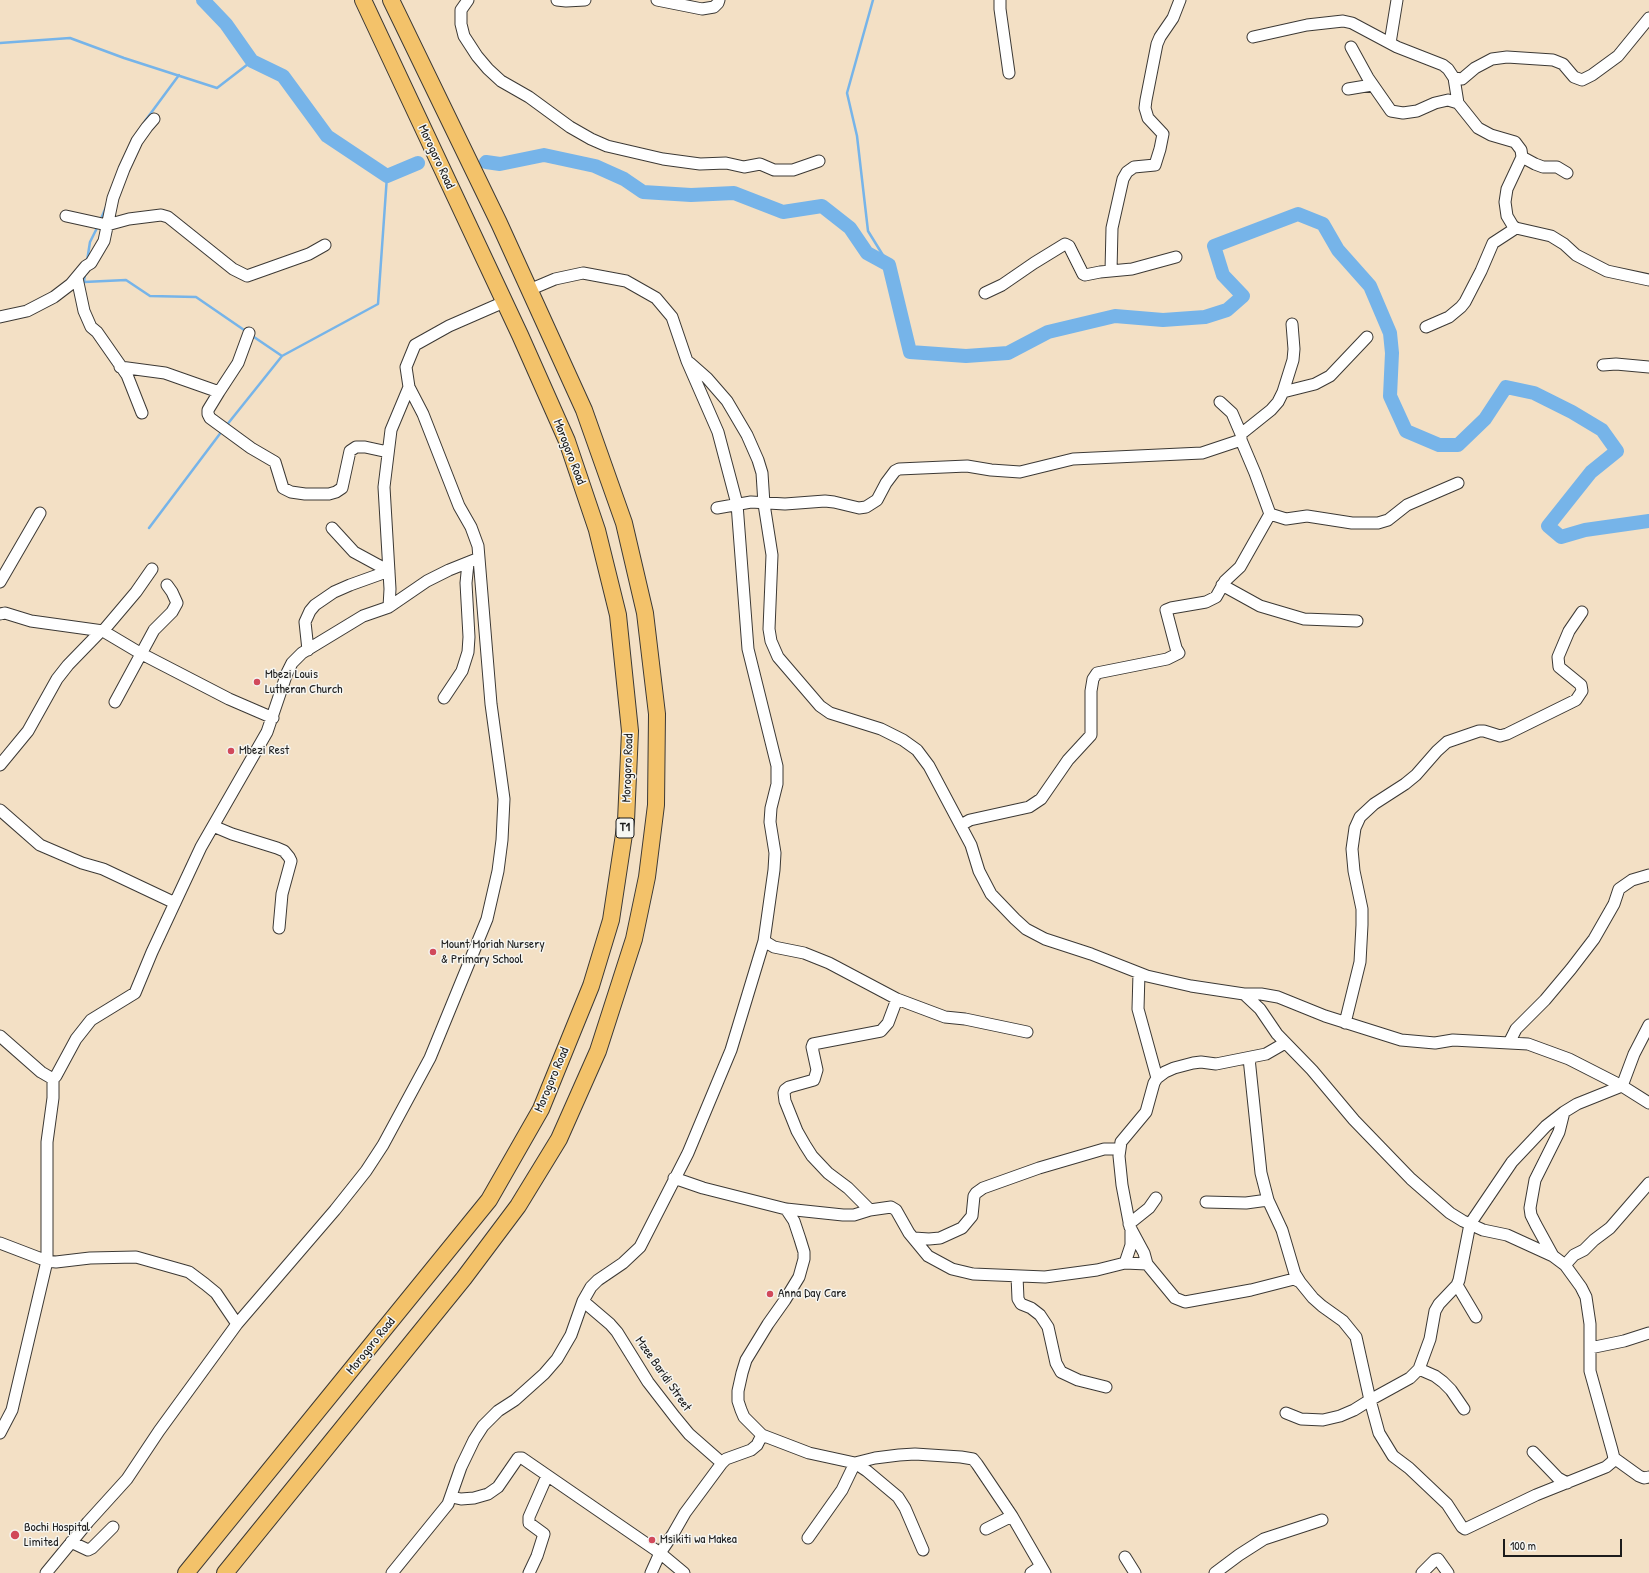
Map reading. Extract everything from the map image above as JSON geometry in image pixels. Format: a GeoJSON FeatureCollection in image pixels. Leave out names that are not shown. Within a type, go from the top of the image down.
{"type":"FeatureCollection","features":[{"type":"Feature","properties":{"kind":"highway","name":"Morogoro Road"},"geometry":{"type":"LineString","coordinates":[[186,1573],[489,1200],[541,1109],[591,986],[611,920],[626,821],[630,731],[618,615],[597,530],[567,441],[363,0]]}},
{"type":"Feature","properties":{"kind":"highway","name":"Morogoro Road"},"geometry":{"type":"LineString","coordinates":[[225,1573],[464,1278],[518,1206],[559,1139],[598,1051],[634,939],[647,877],[656,805],[657,714],[645,613],[624,523],[587,418],[529,290],[391,0]]}},
{"type":"Feature","properties":{"kind":"street"},"geometry":{"type":"LineString","coordinates":[[468,0],[462,10],[461,24],[464,36],[477,56],[488,69],[501,81],[529,97],[570,128],[591,139],[607,146],[663,159],[700,164],[726,163],[744,167],[760,164],[774,170],[793,170],[819,161]]}},
{"type":"Feature","properties":{"kind":"street"},"geometry":{"type":"LineString","coordinates":[[557,0],[585,0]]}},
{"type":"Feature","properties":{"kind":"street"},"geometry":{"type":"LineString","coordinates":[[657,0],[702,9],[714,7],[720,0]]}},
{"type":"Feature","properties":{"kind":"street"},"geometry":{"type":"LineString","coordinates":[[1000,0],[1008,73]]}},
{"type":"Feature","properties":{"kind":"street"},"geometry":{"type":"LineString","coordinates":[[1111,271],[1112,228],[1123,179],[1127,172],[1134,167],[1155,165],[1160,150],[1163,134],[1148,118],[1145,108],[1146,100],[1157,44],[1173,18],[1180,0]]}},
{"type":"Feature","properties":{"kind":"street"},"geometry":{"type":"LineString","coordinates":[[1390,43],[1397,0]]}},
{"type":"Feature","properties":{"kind":"street"},"geometry":{"type":"LineString","coordinates":[[1454,78],[1462,78],[1475,68],[1492,59],[1507,57],[1553,60],[1563,64],[1574,77],[1582,80],[1592,75],[1618,56],[1649,18]]}},
{"type":"Feature","properties":{"kind":"street"},"geometry":{"type":"LineString","coordinates":[[1253,37],[1307,25],[1343,21],[1352,23],[1390,43],[1443,65],[1448,69],[1454,78],[1458,102],[1478,128],[1491,135],[1515,142],[1521,150],[1522,157],[1507,189],[1504,202],[1507,216],[1516,228],[1551,236],[1564,244],[1576,255],[1607,271],[1649,280]]}},
{"type":"Feature","properties":{"kind":"street"},"geometry":{"type":"LineString","coordinates":[[1351,47],[1372,85],[1388,108],[1394,112],[1403,113],[1417,111],[1435,103],[1448,100],[1458,102]]}},
{"type":"Feature","properties":{"kind":"street"},"geometry":{"type":"LineString","coordinates":[[1348,89],[1372,85]]}},
{"type":"Feature","properties":{"kind":"street"},"geometry":{"type":"LineString","coordinates":[[0,317],[12,315],[37,307],[54,297],[77,278],[86,266],[91,263],[104,241],[113,198],[126,164],[137,141],[154,119]]}},
{"type":"Feature","properties":{"kind":"street"},"geometry":{"type":"LineString","coordinates":[[1522,157],[1543,167],[1557,167],[1567,173]]}},
{"type":"Feature","properties":{"kind":"street"},"geometry":{"type":"LineString","coordinates":[[66,216],[107,225],[129,219],[161,215],[168,217],[233,269],[248,276],[309,254],[325,246]]}},
{"type":"Feature","properties":{"kind":"street"},"geometry":{"type":"LineString","coordinates":[[1426,327],[1449,317],[1461,307],[1481,271],[1493,242],[1516,228]]}},
{"type":"Feature","properties":{"kind":"street"},"geometry":{"type":"LineString","coordinates":[[985,293],[1002,285],[1034,262],[1066,244],[1069,246],[1084,275],[1132,269],[1176,256]]}},
{"type":"Feature","properties":{"kind":"street"},"geometry":{"type":"LineString","coordinates":[[392,1573],[448,1504],[452,1497],[454,1484],[461,1467],[474,1440],[483,1426],[498,1411],[521,1395],[544,1374],[557,1359],[571,1335],[583,1301],[591,1287],[598,1280],[623,1263],[640,1247],[688,1153],[731,1050],[764,941],[774,870],[775,853],[770,822],[771,808],[777,784],[777,766],[748,649],[737,504],[718,432],[687,361],[672,317],[656,298],[626,281],[583,273],[556,279],[529,290]]}},
{"type":"Feature","properties":{"kind":"street"},"geometry":{"type":"LineString","coordinates":[[77,278],[84,311],[91,327],[97,332],[127,375],[142,412]]}},
{"type":"Feature","properties":{"kind":"street"},"geometry":{"type":"LineString","coordinates":[[46,1573],[71,1542],[127,1479],[159,1431],[237,1324],[335,1210],[366,1171],[383,1145],[430,1058],[487,919],[498,870],[502,840],[504,799],[491,704],[479,558],[476,538],[459,506],[423,414],[409,387],[406,367],[415,345],[449,326],[504,302]]}},
{"type":"Feature","properties":{"kind":"street"},"geometry":{"type":"LineString","coordinates":[[717,508],[751,502],[764,504],[785,504],[825,501],[855,508],[866,507],[877,500],[886,483],[895,471],[899,469],[967,466],[991,470],[1020,472],[1073,459],[1202,453],[1241,437],[1278,402],[1283,392],[1294,354],[1292,324]]}},
{"type":"Feature","properties":{"kind":"street"},"geometry":{"type":"LineString","coordinates":[[249,333],[238,363],[208,410],[210,418],[260,454],[275,462],[283,488],[291,492],[329,494],[336,492],[342,488],[350,451],[356,447],[365,447],[388,452]]}},
{"type":"Feature","properties":{"kind":"street"},"geometry":{"type":"LineString","coordinates":[[1283,392],[1315,384],[1330,376],[1367,338]]}},
{"type":"Feature","properties":{"kind":"street"},"geometry":{"type":"LineString","coordinates":[[687,361],[699,370],[721,394],[735,414],[747,435],[762,473],[764,504],[773,566],[769,629],[771,641],[778,658],[820,706],[830,713],[881,729],[903,740],[917,750],[929,766],[961,825],[971,845],[979,871],[991,894],[1026,929],[1045,939],[1090,954],[1139,973],[1191,986],[1244,994],[1261,994],[1278,997],[1345,1023],[1401,1040],[1435,1043],[1453,1040],[1528,1044],[1569,1059],[1622,1086],[1649,1103]]}},
{"type":"Feature","properties":{"kind":"street"},"geometry":{"type":"LineString","coordinates":[[1603,366],[1616,364],[1649,367]]}},
{"type":"Feature","properties":{"kind":"street"},"geometry":{"type":"LineString","coordinates":[[120,367],[165,373],[219,392]]}},
{"type":"Feature","properties":{"kind":"street"},"geometry":{"type":"LineString","coordinates":[[389,607],[389,571],[384,487],[391,430],[409,387]]}},
{"type":"Feature","properties":{"kind":"street"},"geometry":{"type":"LineString","coordinates":[[1220,402],[1232,412],[1270,514],[1286,520],[1307,516],[1352,523],[1378,523],[1388,520],[1407,505],[1458,483]]}},
{"type":"Feature","properties":{"kind":"street"},"geometry":{"type":"LineString","coordinates":[[0,582],[40,513]]}},
{"type":"Feature","properties":{"kind":"street"},"geometry":{"type":"LineString","coordinates":[[961,825],[970,820],[1029,807],[1041,799],[1068,760],[1091,735],[1091,691],[1094,676],[1100,672],[1167,659],[1179,654],[1166,610],[1206,602],[1216,596],[1222,585],[1240,566],[1270,514]]}},
{"type":"Feature","properties":{"kind":"street"},"geometry":{"type":"LineString","coordinates":[[332,528],[354,552],[389,571]]}},
{"type":"Feature","properties":{"kind":"street"},"geometry":{"type":"LineString","coordinates":[[0,1433],[12,1410],[47,1261],[47,1142],[53,1098],[53,1078],[56,1076],[76,1039],[91,1020],[136,993],[152,952],[189,872],[213,826],[267,732],[273,718],[287,672],[292,663],[297,657],[363,616],[389,607],[427,580],[479,558]]}},
{"type":"Feature","properties":{"kind":"street"},"geometry":{"type":"LineString","coordinates":[[444,698],[452,689],[462,670],[468,652],[470,637],[466,583],[468,563]]}},
{"type":"Feature","properties":{"kind":"street"},"geometry":{"type":"LineString","coordinates":[[0,765],[28,731],[57,679],[136,592],[152,568]]}},
{"type":"Feature","properties":{"kind":"street"},"geometry":{"type":"LineString","coordinates":[[308,650],[305,622],[310,611],[315,605],[334,592],[389,571]]}},
{"type":"Feature","properties":{"kind":"street"},"geometry":{"type":"LineString","coordinates":[[115,702],[140,653],[154,630],[172,612],[177,603],[167,585]]}},
{"type":"Feature","properties":{"kind":"street"},"geometry":{"type":"LineString","coordinates":[[1222,585],[1260,606],[1304,619],[1357,621]]}},
{"type":"Feature","properties":{"kind":"street"},"geometry":{"type":"LineString","coordinates":[[1345,1023],[1360,962],[1362,909],[1354,870],[1352,849],[1355,828],[1360,817],[1374,804],[1416,775],[1447,742],[1479,731],[1500,736],[1507,734],[1576,700],[1582,691],[1581,685],[1559,667],[1558,657],[1569,631],[1582,612]]}},
{"type":"Feature","properties":{"kind":"street"},"geometry":{"type":"LineString","coordinates":[[0,614],[5,613],[31,620],[102,631],[140,653],[229,699],[273,718]]}},
{"type":"Feature","properties":{"kind":"street"},"geometry":{"type":"LineString","coordinates":[[0,810],[40,845],[82,863],[115,874],[175,903]]}},
{"type":"Feature","properties":{"kind":"street"},"geometry":{"type":"LineString","coordinates":[[213,826],[232,834],[277,848],[284,851],[289,857],[291,861],[282,894],[279,928]]}},
{"type":"Feature","properties":{"kind":"street"},"geometry":{"type":"LineString","coordinates":[[1509,1043],[1516,1029],[1545,1000],[1594,939],[1614,904],[1619,889],[1632,880],[1649,875]]}},
{"type":"Feature","properties":{"kind":"street"},"geometry":{"type":"LineString","coordinates":[[764,941],[774,947],[804,953],[829,963],[897,999],[945,1017],[1027,1032]]}},
{"type":"Feature","properties":{"kind":"street"},"geometry":{"type":"LineString","coordinates":[[1139,973],[1138,1009],[1157,1078]]}},
{"type":"Feature","properties":{"kind":"street"},"geometry":{"type":"LineString","coordinates":[[1244,994],[1260,1009],[1285,1044],[1312,1070],[1354,1120],[1411,1179],[1450,1213],[1482,1230],[1507,1235],[1553,1256],[1565,1265],[1581,1287],[1588,1302],[1590,1324],[1590,1371],[1614,1458],[1639,1476],[1649,1478]]}},
{"type":"Feature","properties":{"kind":"street"},"geometry":{"type":"LineString","coordinates":[[870,1210],[848,1188],[828,1173],[812,1156],[798,1131],[785,1102],[784,1093],[789,1087],[814,1080],[817,1070],[812,1047],[813,1044],[881,1031],[888,1023],[897,999]]}},
{"type":"Feature","properties":{"kind":"street"},"geometry":{"type":"LineString","coordinates":[[1286,1413],[1301,1419],[1323,1420],[1340,1416],[1354,1410],[1410,1378],[1419,1369],[1430,1339],[1435,1312],[1439,1304],[1459,1280],[1470,1224],[1512,1162],[1546,1126],[1577,1104],[1622,1086],[1634,1054],[1649,1025]]}},
{"type":"Feature","properties":{"kind":"street"},"geometry":{"type":"LineString","coordinates":[[0,1036],[41,1072],[53,1078]]}},
{"type":"Feature","properties":{"kind":"street"},"geometry":{"type":"LineString","coordinates":[[1125,1263],[1131,1245],[1130,1226],[1120,1173],[1119,1149],[1125,1136],[1146,1112],[1154,1083],[1157,1078],[1165,1072],[1193,1063],[1201,1062],[1216,1064],[1249,1058],[1270,1053],[1285,1044]]}},
{"type":"Feature","properties":{"kind":"street"},"geometry":{"type":"LineString","coordinates":[[1249,1058],[1261,1173],[1268,1200],[1282,1230],[1295,1274],[1300,1282],[1313,1298],[1347,1325],[1356,1337],[1379,1434],[1393,1456],[1409,1468],[1447,1504],[1462,1528],[1465,1529],[1536,1495],[1606,1467],[1614,1458]]}},
{"type":"Feature","properties":{"kind":"street"},"geometry":{"type":"LineString","coordinates":[[1553,1256],[1531,1215],[1530,1208],[1535,1180],[1558,1132],[1564,1112]]}},
{"type":"Feature","properties":{"kind":"street"},"geometry":{"type":"LineString","coordinates":[[914,1238],[940,1238],[962,1228],[972,1216],[976,1193],[984,1188],[1039,1168],[1104,1149],[1119,1149]]}},
{"type":"Feature","properties":{"kind":"street"},"geometry":{"type":"LineString","coordinates":[[674,1178],[703,1188],[786,1209],[844,1215],[891,1207],[896,1210],[905,1228],[928,1256],[952,1269],[973,1274],[1045,1277],[1097,1270],[1125,1263],[1147,1264]]}},
{"type":"Feature","properties":{"kind":"street"},"geometry":{"type":"LineString","coordinates":[[1565,1265],[1571,1258],[1584,1250],[1613,1225],[1649,1183]]}},
{"type":"Feature","properties":{"kind":"street"},"geometry":{"type":"LineString","coordinates":[[1130,1226],[1149,1208],[1156,1198]]}},
{"type":"Feature","properties":{"kind":"street"},"geometry":{"type":"LineString","coordinates":[[1206,1202],[1246,1203],[1268,1200]]}},
{"type":"Feature","properties":{"kind":"street"},"geometry":{"type":"LineString","coordinates":[[786,1209],[794,1221],[803,1246],[804,1252],[802,1267],[799,1277],[746,1360],[738,1391],[738,1401],[744,1417],[762,1435],[809,1453],[855,1463],[867,1471],[898,1497],[905,1508],[923,1550]]}},
{"type":"Feature","properties":{"kind":"street"},"geometry":{"type":"LineString","coordinates":[[1130,1226],[1144,1253],[1147,1264],[1175,1298],[1185,1302],[1251,1290],[1288,1280],[1294,1279],[1300,1282]]}},
{"type":"Feature","properties":{"kind":"street"},"geometry":{"type":"LineString","coordinates":[[0,1243],[47,1261],[56,1262],[90,1258],[136,1257],[189,1272],[216,1293],[237,1324]]}},
{"type":"Feature","properties":{"kind":"street"},"geometry":{"type":"LineString","coordinates":[[1017,1276],[1018,1299],[1021,1304],[1031,1308],[1040,1315],[1048,1327],[1056,1363],[1061,1372],[1078,1380],[1106,1387]]}},
{"type":"Feature","properties":{"kind":"street"},"geometry":{"type":"LineString","coordinates":[[1456,1285],[1476,1318]]}},
{"type":"Feature","properties":{"kind":"street","name":"Mzee Baridi Street"},"geometry":{"type":"LineString","coordinates":[[583,1301],[617,1332],[648,1382],[684,1428],[722,1463]]}},
{"type":"Feature","properties":{"kind":"street"},"geometry":{"type":"LineString","coordinates":[[1590,1348],[1649,1333]]}},
{"type":"Feature","properties":{"kind":"street"},"geometry":{"type":"LineString","coordinates":[[1419,1369],[1435,1376],[1443,1382],[1451,1390],[1464,1409]]}},
{"type":"Feature","properties":{"kind":"street"},"geometry":{"type":"LineString","coordinates":[[651,1573],[660,1553],[685,1513],[722,1463],[726,1459],[751,1450],[757,1445],[762,1435]]}},
{"type":"Feature","properties":{"kind":"street"},"geometry":{"type":"LineString","coordinates":[[1533,1452],[1558,1478],[1567,1483]]}},
{"type":"Feature","properties":{"kind":"street"},"geometry":{"type":"LineString","coordinates":[[855,1463],[886,1456],[915,1454],[971,1459],[977,1464],[1012,1516],[1043,1570],[1031,1573]]}},
{"type":"Feature","properties":{"kind":"street"},"geometry":{"type":"LineString","coordinates":[[452,1497],[461,1499],[474,1498],[488,1494],[498,1487],[520,1458],[525,1459],[547,1476],[562,1484],[660,1553],[684,1573]]}},
{"type":"Feature","properties":{"kind":"street"},"geometry":{"type":"LineString","coordinates":[[808,1538],[842,1490],[855,1463]]}},
{"type":"Feature","properties":{"kind":"street"},"geometry":{"type":"LineString","coordinates":[[529,1573],[537,1556],[544,1534],[529,1523],[529,1517],[547,1476]]}},
{"type":"Feature","properties":{"kind":"street"},"geometry":{"type":"LineString","coordinates":[[986,1529],[1012,1516]]}},
{"type":"Feature","properties":{"kind":"street"},"geometry":{"type":"LineString","coordinates":[[1215,1573],[1264,1539],[1322,1520]]}},
{"type":"Feature","properties":{"kind":"street"},"geometry":{"type":"LineString","coordinates":[[71,1542],[88,1550],[92,1548],[113,1527]]}},
{"type":"Feature","properties":{"kind":"street"},"geometry":{"type":"LineString","coordinates":[[1125,1557],[1135,1573]]}},
{"type":"Feature","properties":{"kind":"street"},"geometry":{"type":"LineString","coordinates":[[1422,1573],[1435,1560],[1438,1559],[1448,1573]]}},
{"type":"Feature","properties":{"kind":"waterway"},"geometry":{"type":"LineString","coordinates":[[203,0],[226,24],[252,61],[283,76],[327,136],[387,176],[418,163]]}},
{"type":"Feature","properties":{"kind":"waterway"},"geometry":{"type":"LineString","coordinates":[[873,0],[847,93],[857,136],[868,231],[889,265]]}},
{"type":"Feature","properties":{"kind":"waterway"},"geometry":{"type":"LineString","coordinates":[[0,43],[70,38],[124,58],[217,88],[252,61]]}},
{"type":"Feature","properties":{"kind":"waterway"},"geometry":{"type":"LineString","coordinates":[[145,121],[179,75]]}},
{"type":"Feature","properties":{"kind":"waterway"},"geometry":{"type":"LineString","coordinates":[[486,162],[500,164],[544,155],[595,166],[624,179],[643,192],[691,195],[734,193],[783,212],[822,206],[850,228],[867,253],[889,265],[910,352],[966,356],[1008,353],[1048,332],[1115,316],[1163,320],[1205,317],[1227,310],[1243,296],[1223,275],[1214,246],[1298,214],[1323,224],[1338,250],[1370,286],[1390,333],[1392,353],[1390,396],[1406,431],[1439,445],[1458,445],[1485,419],[1506,387],[1534,393],[1572,412],[1602,430],[1617,451],[1591,472],[1548,526],[1561,537],[1585,530],[1649,521]]}},
{"type":"Feature","properties":{"kind":"waterway"},"geometry":{"type":"LineString","coordinates":[[226,426],[282,356],[378,304],[387,176]]}},
{"type":"Feature","properties":{"kind":"waterway"},"geometry":{"type":"LineString","coordinates":[[100,221],[106,207]]}},
{"type":"Feature","properties":{"kind":"waterway"},"geometry":{"type":"LineString","coordinates":[[87,261],[90,242],[98,226]]}},
{"type":"Feature","properties":{"kind":"waterway"},"geometry":{"type":"LineString","coordinates":[[85,273],[84,282],[126,280],[150,296],[196,297],[247,332]]}},
{"type":"Feature","properties":{"kind":"waterway"},"geometry":{"type":"LineString","coordinates":[[251,335],[282,356]]}},
{"type":"Feature","properties":{"kind":"waterway"},"geometry":{"type":"LineString","coordinates":[[149,528],[222,431]]}},
{"type":"Feature","properties":{"kind":"place","name":"Mbezi Louis Lutheran Church"},"geometry":{"type":"Point","coordinates":[257,682]}},
{"type":"Feature","properties":{"kind":"place","name":"Mbezi Rest"},"geometry":{"type":"Point","coordinates":[231,751]}},
{"type":"Feature","properties":{"kind":"place","name":"Mount Moriah Nursery & Primary School"},"geometry":{"type":"Point","coordinates":[433,952]}},
{"type":"Feature","properties":{"kind":"place","name":"Anna Day Care"},"geometry":{"type":"Point","coordinates":[770,1294]}},
{"type":"Feature","properties":{"kind":"place","name":"Bochi Hospital Limited"},"geometry":{"type":"Point","coordinates":[15,1535]}},
{"type":"Feature","properties":{"kind":"place","name":"Msikiti wa Makea"},"geometry":{"type":"Point","coordinates":[652,1540]}}]}
